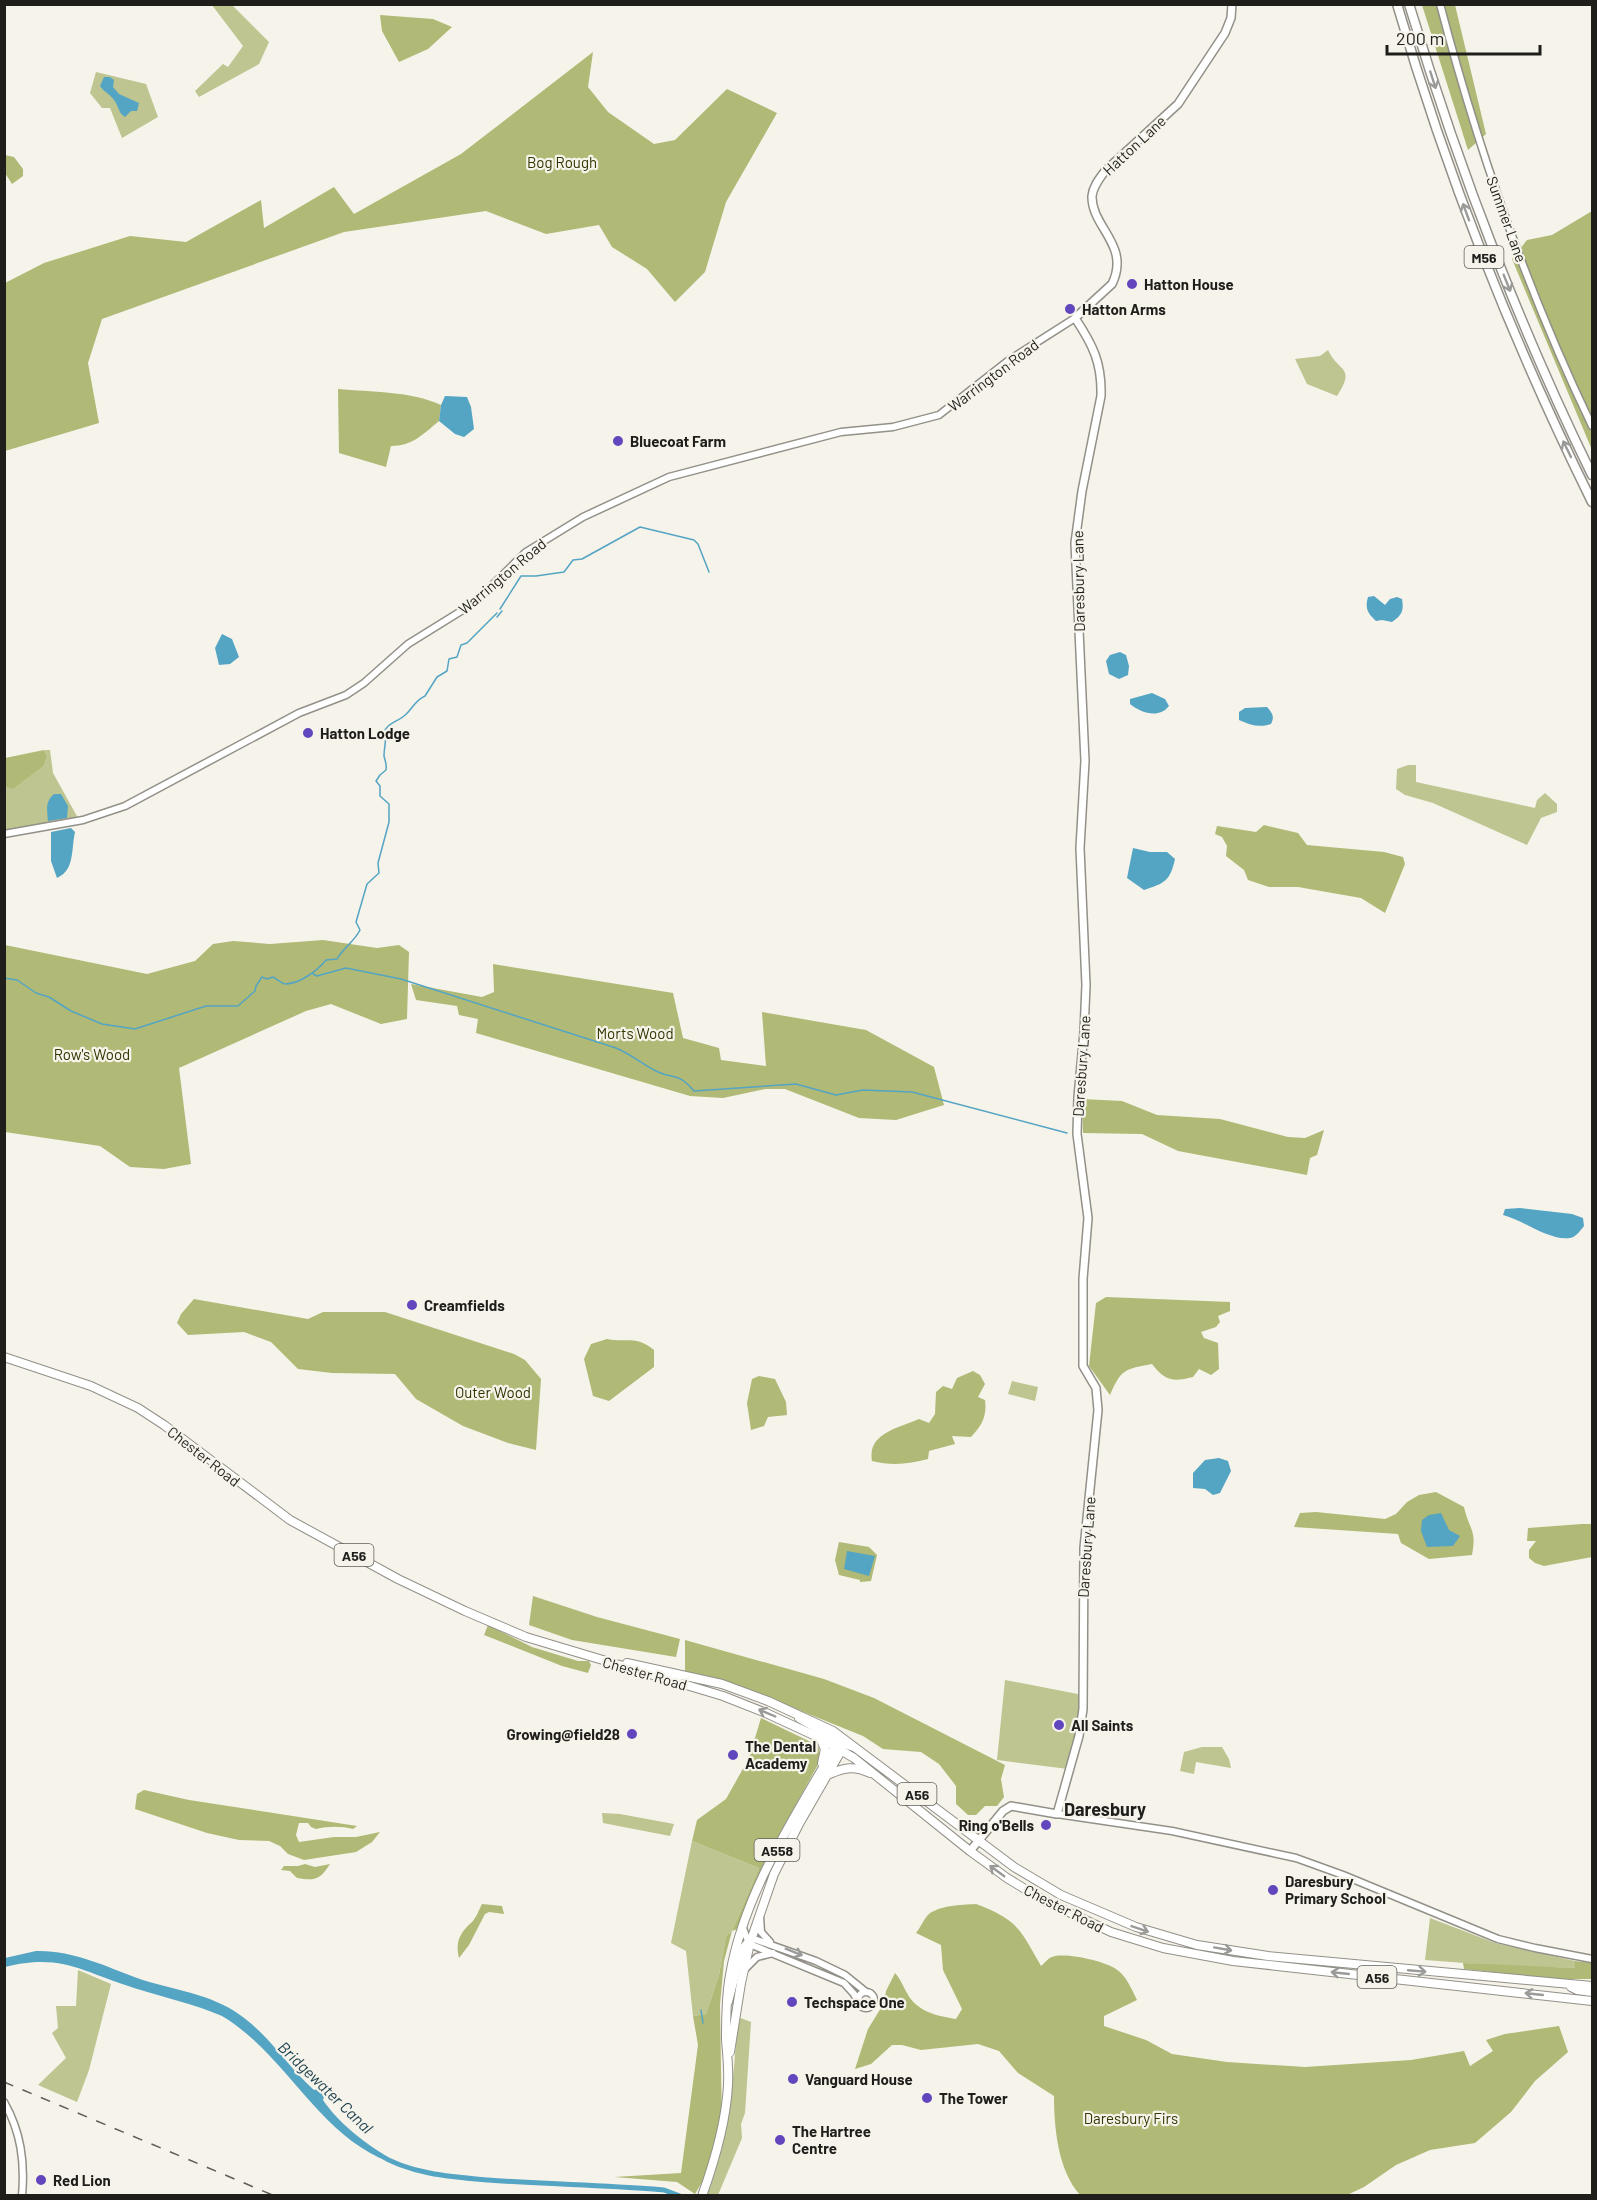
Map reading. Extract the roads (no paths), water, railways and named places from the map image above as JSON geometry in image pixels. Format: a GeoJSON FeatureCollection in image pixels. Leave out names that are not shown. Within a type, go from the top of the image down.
{"type":"FeatureCollection","features":[{"type":"Feature","properties":{"kind":"highway","name":"M56"},"geometry":{"type":"LineString","coordinates":[[1397,4],[1471,225],[1535,380],[1593,502]]}},
{"type":"Feature","properties":{"kind":"highway","name":"M56"},"geometry":{"type":"LineString","coordinates":[[1409,4],[1445,117],[1482,220],[1531,341],[1593,475]]}},
{"type":"Feature","properties":{"kind":"main road","name":"Hatton Lane"},"geometry":{"type":"LineString","coordinates":[[1075,318],[1112,284],[1117,270],[1114,248],[1093,202],[1092,195],[1098,180],[1133,143],[1178,104],[1225,33],[1232,8]]}},
{"type":"Feature","properties":{"kind":"main road","name":"Daresbury Lane"},"geometry":{"type":"LineString","coordinates":[[1057,1814],[1079,1736],[1083,1709],[1085,1679],[1083,1559],[1098,1410],[1095,1388],[1083,1366],[1083,1279],[1088,1218],[1077,1134],[1086,981],[1080,857],[1085,761],[1075,543],[1080,502],[1094,439],[1102,381],[1098,359],[1075,318]]}},
{"type":"Feature","properties":{"kind":"main road","name":"Chester Road"},"geometry":{"type":"LineString","coordinates":[[4,1357],[91,1386],[138,1408],[290,1520],[398,1579],[526,1637],[723,1696],[820,1738],[839,1748],[876,1775],[1007,1878],[1043,1900],[1111,1932],[1163,1948],[1245,1962],[1593,2001]]}},
{"type":"Feature","properties":{"kind":"main road","name":"Chester Road"},"geometry":{"type":"LineString","coordinates":[[593,1657],[722,1684],[768,1701],[798,1717],[833,1731],[1014,1867],[1061,1895],[1119,1921],[1181,1941],[1268,1956],[1593,1986]]}},
{"type":"Feature","properties":{"kind":"main road","name":"A56"},"geometry":{"type":"LineString","coordinates":[[798,1717],[837,1740],[839,1748],[854,1747]]}},
{"type":"Feature","properties":{"kind":"main road","name":"A558"},"geometry":{"type":"LineString","coordinates":[[819,1776],[825,1752],[820,1738]]}},
{"type":"Feature","properties":{"kind":"main road","name":"A558"},"geometry":{"type":"LineString","coordinates":[[728,2062],[750,1941],[781,1857],[828,1774],[839,1748]]}},
{"type":"Feature","properties":{"kind":"main road","name":"A558"},"geometry":{"type":"LineString","coordinates":[[702,2196],[722,2129],[728,2085],[726,2012],[732,1963],[743,1928],[770,1863],[819,1776],[839,1748]]}},
{"type":"Feature","properties":{"kind":"main road"},"geometry":{"type":"LineString","coordinates":[[828,1774],[843,1768],[855,1767],[876,1775]]}},
{"type":"Feature","properties":{"kind":"main road"},"geometry":{"type":"LineString","coordinates":[[970,1851],[1003,1811],[1011,1806],[1057,1814]]}},
{"type":"Feature","properties":{"kind":"main road"},"geometry":{"type":"LineString","coordinates":[[1567,1984],[1577,1990],[1593,1992]]}},
{"type":"Feature","properties":{"kind":"street"},"geometry":{"type":"LineString","coordinates":[[1232,8],[1238,4]]}},
{"type":"Feature","properties":{"kind":"street","name":"Summer Lane"},"geometry":{"type":"LineString","coordinates":[[1440,4],[1466,97],[1506,218],[1553,338],[1593,426]]}},
{"type":"Feature","properties":{"kind":"street","name":"Warrington Road"},"geometry":{"type":"LineString","coordinates":[[4,834],[83,820],[125,806],[299,713],[346,695],[364,683],[408,644],[474,603],[526,552],[583,517],[648,486],[697,469],[841,432],[893,427],[939,415],[1009,360],[1075,318]]}},
{"type":"Feature","properties":{"kind":"street"},"geometry":{"type":"LineString","coordinates":[[1057,1814],[1168,1831],[1296,1858],[1498,1939],[1593,1959]]}},
{"type":"Feature","properties":{"kind":"street"},"geometry":{"type":"LineString","coordinates":[[760,1913],[761,1932],[772,1944]]}},
{"type":"Feature","properties":{"kind":"street"},"geometry":{"type":"LineString","coordinates":[[726,2012],[743,1947],[750,1941],[772,1944],[845,1975],[873,1996],[874,2004],[867,2008],[860,2005],[844,1983],[750,1941],[743,1928]]}},
{"type":"Feature","properties":{"kind":"street"},"geometry":{"type":"LineString","coordinates":[[744,1971],[752,1960],[774,1953]]}},
{"type":"Feature","properties":{"kind":"street"},"geometry":{"type":"LineString","coordinates":[[860,2005],[859,1998],[866,1992]]}},
{"type":"Feature","properties":{"kind":"street"},"geometry":{"type":"LineString","coordinates":[[4,2102],[15,2124],[22,2151],[24,2174],[22,2196]]}},
{"type":"Feature","properties":{"kind":"water"},"geometry":{"type":"Polygon","coordinates":[[[104,77],[114,80],[113,87],[119,94],[139,103],[137,111],[131,111],[125,117],[123,115],[116,102],[100,86],[104,77]]]}},
{"type":"Feature","properties":{"kind":"water"},"geometry":{"type":"Polygon","coordinates":[[[445,396],[467,397],[474,429],[464,437],[455,434],[439,421],[445,396]]]}},
{"type":"Feature","properties":{"kind":"water"},"geometry":{"type":"Polygon","coordinates":[[[1374,596],[1385,605],[1390,599],[1397,597],[1402,599],[1400,615],[1392,622],[1376,621],[1367,607],[1368,597],[1374,596]]]}},
{"type":"Feature","properties":{"kind":"water"},"geometry":{"type":"Polygon","coordinates":[[[222,634],[232,639],[239,657],[230,664],[219,665],[215,648],[222,634]]]}},
{"type":"Feature","properties":{"kind":"water"},"geometry":{"type":"Polygon","coordinates":[[[1120,652],[1126,655],[1129,666],[1128,675],[1119,679],[1109,674],[1106,661],[1110,655],[1120,652]]]}},
{"type":"Feature","properties":{"kind":"water"},"geometry":{"type":"Polygon","coordinates":[[[1152,693],[1165,699],[1169,706],[1165,710],[1150,713],[1130,704],[1130,699],[1152,693]]]}},
{"type":"Feature","properties":{"kind":"water"},"geometry":{"type":"Polygon","coordinates":[[[1267,707],[1273,719],[1271,724],[1262,726],[1239,720],[1239,712],[1245,708],[1267,707]]]}},
{"type":"Feature","properties":{"kind":"water"},"geometry":{"type":"Polygon","coordinates":[[[54,794],[61,794],[68,806],[67,818],[48,821],[48,803],[54,794]]]}},
{"type":"Feature","properties":{"kind":"water"},"geometry":{"type":"Polygon","coordinates":[[[71,828],[75,832],[70,865],[57,878],[51,861],[51,832],[71,828]]]}},
{"type":"Feature","properties":{"kind":"water"},"geometry":{"type":"Polygon","coordinates":[[[1133,848],[1150,852],[1167,852],[1175,859],[1169,877],[1144,890],[1127,878],[1133,848]]]}},
{"type":"Feature","properties":{"kind":"water"},"geometry":{"type":"Polygon","coordinates":[[[1520,1208],[1572,1214],[1583,1218],[1584,1226],[1578,1234],[1570,1238],[1562,1238],[1503,1215],[1505,1209],[1520,1208]]]}},
{"type":"Feature","properties":{"kind":"water"},"geometry":{"type":"Polygon","coordinates":[[[1219,1458],[1228,1461],[1231,1471],[1220,1493],[1213,1495],[1205,1489],[1193,1488],[1193,1473],[1205,1460],[1219,1458]]]}},
{"type":"Feature","properties":{"kind":"water"},"geometry":{"type":"Polygon","coordinates":[[[1441,1513],[1449,1530],[1460,1536],[1453,1546],[1427,1547],[1421,1531],[1422,1520],[1429,1515],[1441,1513]]]}},
{"type":"Feature","properties":{"kind":"water"},"geometry":{"type":"Polygon","coordinates":[[[847,1551],[875,1556],[869,1576],[844,1569],[847,1551]]]}},
{"type":"Feature","properties":{"kind":"water"},"geometry":{"type":"Polygon","coordinates":[[[36,1951],[62,1953],[88,1960],[137,1978],[203,1997],[240,2015],[269,2041],[314,2090],[324,2088],[326,2092],[323,2100],[335,2115],[358,2137],[383,2154],[380,2158],[357,2145],[336,2128],[264,2049],[222,2016],[71,1966],[42,1962],[5,1967],[5,1958],[36,1951]]]}},
{"type":"Feature","properties":{"kind":"waterway"},"geometry":{"type":"LineString","coordinates":[[500,609],[521,576],[564,572],[573,560],[582,559],[640,527],[694,540],[698,544],[709,572]]}},
{"type":"Feature","properties":{"kind":"waterway"},"geometry":{"type":"LineString","coordinates":[[497,617],[502,611]]}},
{"type":"Feature","properties":{"kind":"waterway"},"geometry":{"type":"LineString","coordinates":[[4,978],[17,980],[36,993],[49,997],[71,1011],[102,1024],[135,1029],[206,1006],[238,1006],[255,991],[262,977],[267,979],[273,977],[285,984],[297,982],[308,976],[326,960],[337,959],[360,930],[356,922],[367,884],[379,873],[378,863],[389,822],[389,804],[380,796],[380,786],[376,781],[386,770],[385,730],[425,696],[437,677],[447,671],[449,659],[457,657],[461,645],[467,643],[497,613]]}},
{"type":"Feature","properties":{"kind":"waterway"},"geometry":{"type":"LineString","coordinates":[[313,974],[317,976],[346,968],[401,979],[616,1048],[658,1072],[680,1079],[694,1091],[796,1084],[836,1095],[863,1090],[912,1092],[1067,1133]]}},
{"type":"Feature","properties":{"kind":"waterway"},"geometry":{"type":"LineString","coordinates":[[701,2010],[703,2023]]}},
{"type":"Feature","properties":{"kind":"waterway","name":"Bridgewater Canal"},"geometry":{"type":"LineString","coordinates":[[378,2154],[403,2166],[446,2176],[653,2189],[680,2196]]}},
{"type":"Feature","properties":{"kind":"railway"},"geometry":{"type":"LineString","coordinates":[[4,2082],[275,2196]]}},
{"type":"Feature","properties":{"kind":"place","name":"Hatton House"},"geometry":{"type":"Point","coordinates":[1132,284]}},
{"type":"Feature","properties":{"kind":"place","name":"Hatton Arms"},"geometry":{"type":"Point","coordinates":[1070,309]}},
{"type":"Feature","properties":{"kind":"place","name":"Bluecoat Farm"},"geometry":{"type":"Point","coordinates":[618,441]}},
{"type":"Feature","properties":{"kind":"place","name":"Hatton Lodge"},"geometry":{"type":"Point","coordinates":[308,733]}},
{"type":"Feature","properties":{"kind":"place","name":"Creamfields"},"geometry":{"type":"Point","coordinates":[412,1305]}},
{"type":"Feature","properties":{"kind":"place","name":"All Saints"},"geometry":{"type":"Point","coordinates":[1059,1725]}},
{"type":"Feature","properties":{"kind":"place","name":"Growing@field28"},"geometry":{"type":"Point","coordinates":[632,1734]}},
{"type":"Feature","properties":{"kind":"place","name":"The Dental Academy"},"geometry":{"type":"Point","coordinates":[733,1755]}},
{"type":"Feature","properties":{"kind":"place","name":"Ring o'Bells"},"geometry":{"type":"Point","coordinates":[1046,1825]}},
{"type":"Feature","properties":{"kind":"place","name":"Daresbury Primary School"},"geometry":{"type":"Point","coordinates":[1273,1890]}},
{"type":"Feature","properties":{"kind":"place","name":"Techspace One"},"geometry":{"type":"Point","coordinates":[792,2002]}},
{"type":"Feature","properties":{"kind":"place","name":"Vanguard House"},"geometry":{"type":"Point","coordinates":[793,2079]}},
{"type":"Feature","properties":{"kind":"place","name":"The Tower"},"geometry":{"type":"Point","coordinates":[927,2098]}},
{"type":"Feature","properties":{"kind":"place","name":"The Hartree Centre"},"geometry":{"type":"Point","coordinates":[780,2140]}},
{"type":"Feature","properties":{"kind":"place","name":"Red Lion"},"geometry":{"type":"Point","coordinates":[41,2180]}},
{"type":"Feature","properties":{"kind":"district","name":"Daresbury"},"geometry":{"type":"Point","coordinates":[1105,1809]}},
{"type":"Feature","properties":{"kind":"park label","name":"Bog Rough"},"geometry":{"type":"Point","coordinates":[562,162]}},
{"type":"Feature","properties":{"kind":"park label","name":"Morts Wood"},"geometry":{"type":"Point","coordinates":[635,1033]}},
{"type":"Feature","properties":{"kind":"park label","name":"Row's Wood"},"geometry":{"type":"Point","coordinates":[92,1054]}},
{"type":"Feature","properties":{"kind":"park label","name":"Outer Wood"},"geometry":{"type":"Point","coordinates":[493,1392]}},
{"type":"Feature","properties":{"kind":"park label","name":"Daresbury Firs"},"geometry":{"type":"Point","coordinates":[1131,2118]}}]}
